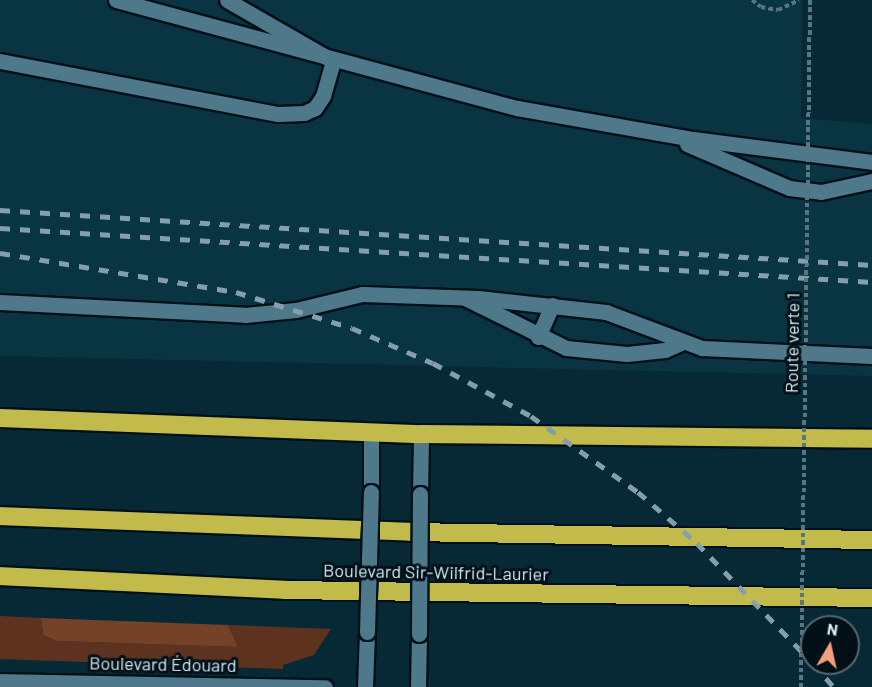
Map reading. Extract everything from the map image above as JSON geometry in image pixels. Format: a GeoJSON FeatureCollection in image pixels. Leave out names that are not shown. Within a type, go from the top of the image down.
{"type":"FeatureCollection","features":[{"type":"Feature","properties":{"kind":"highway"},"geometry":{"type":"LineString","coordinates":[[0,418],[421,434],[872,439]]}},
{"type":"Feature","properties":{"kind":"highway"},"geometry":{"type":"LineString","coordinates":[[0,516],[411,532],[872,540]]}},
{"type":"Feature","properties":{"kind":"highway","name":"Boulevard Sir-Wilfrid-Laurier"},"geometry":{"type":"LineString","coordinates":[[0,576],[285,590],[872,598]]}},
{"type":"Feature","properties":{"kind":"street"},"geometry":{"type":"LineString","coordinates":[[116,0],[333,61],[517,108],[665,135],[872,162]]}},
{"type":"Feature","properties":{"kind":"street"},"geometry":{"type":"LineString","coordinates":[[227,0],[333,61]]}},
{"type":"Feature","properties":{"kind":"street"},"geometry":{"type":"LineString","coordinates":[[0,61],[291,115],[304,113],[321,100],[333,61]]}},
{"type":"Feature","properties":{"kind":"street"},"geometry":{"type":"LineString","coordinates":[[665,135],[789,188],[821,192],[872,181]]}},
{"type":"Feature","properties":{"kind":"street"},"geometry":{"type":"LineString","coordinates":[[0,302],[245,315],[296,310],[362,294],[465,297],[606,312],[681,343],[723,350],[872,356]]}},
{"type":"Feature","properties":{"kind":"street"},"geometry":{"type":"LineString","coordinates":[[465,297],[538,337],[566,348],[607,354],[646,352],[681,343]]}},
{"type":"Feature","properties":{"kind":"street"},"geometry":{"type":"LineString","coordinates":[[538,337],[552,305]]}},
{"type":"Feature","properties":{"kind":"street"},"geometry":{"type":"LineString","coordinates":[[365,687],[371,431]]}},
{"type":"Feature","properties":{"kind":"street"},"geometry":{"type":"LineString","coordinates":[[418,687],[421,434]]}},
{"type":"Feature","properties":{"kind":"street","name":"Boulevard Édouard"},"geometry":{"type":"LineString","coordinates":[[0,681],[325,687]]}},
{"type":"Feature","properties":{"kind":"path"},"geometry":{"type":"LineString","coordinates":[[752,0],[761,7],[778,10],[799,0]]}},
{"type":"Feature","properties":{"kind":"path","name":"Route verte 1"},"geometry":{"type":"LineString","coordinates":[[801,687],[810,0]]}},
{"type":"Feature","properties":{"kind":"shaded area"},"geometry":{"type":"Polygon","coordinates":[[[0,0],[802,0],[801,118],[872,124],[872,376],[0,356],[0,0]]]}},
{"type":"Feature","properties":{"kind":"shaded area"},"geometry":{"type":"Polygon","coordinates":[[[0,616],[41,618],[43,635],[57,641],[238,647],[228,625],[331,629],[314,655],[283,665],[283,669],[0,659],[0,616]]]}},
{"type":"Feature","properties":{"kind":"shaded area"},"geometry":{"type":"Polygon","coordinates":[[[41,618],[228,625],[238,647],[57,641],[43,635],[41,618]]]}},
{"type":"Feature","properties":{"kind":"railway"},"geometry":{"type":"LineString","coordinates":[[0,210],[872,265]]}},
{"type":"Feature","properties":{"kind":"railway"},"geometry":{"type":"LineString","coordinates":[[0,228],[872,282]]}},
{"type":"Feature","properties":{"kind":"railway"},"geometry":{"type":"LineString","coordinates":[[0,253],[236,292],[352,328],[433,363],[531,416],[638,492],[697,543],[800,650]]}},
{"type":"Feature","properties":{"kind":"railway"},"geometry":{"type":"LineString","coordinates":[[824,675],[834,687]]}}]}
